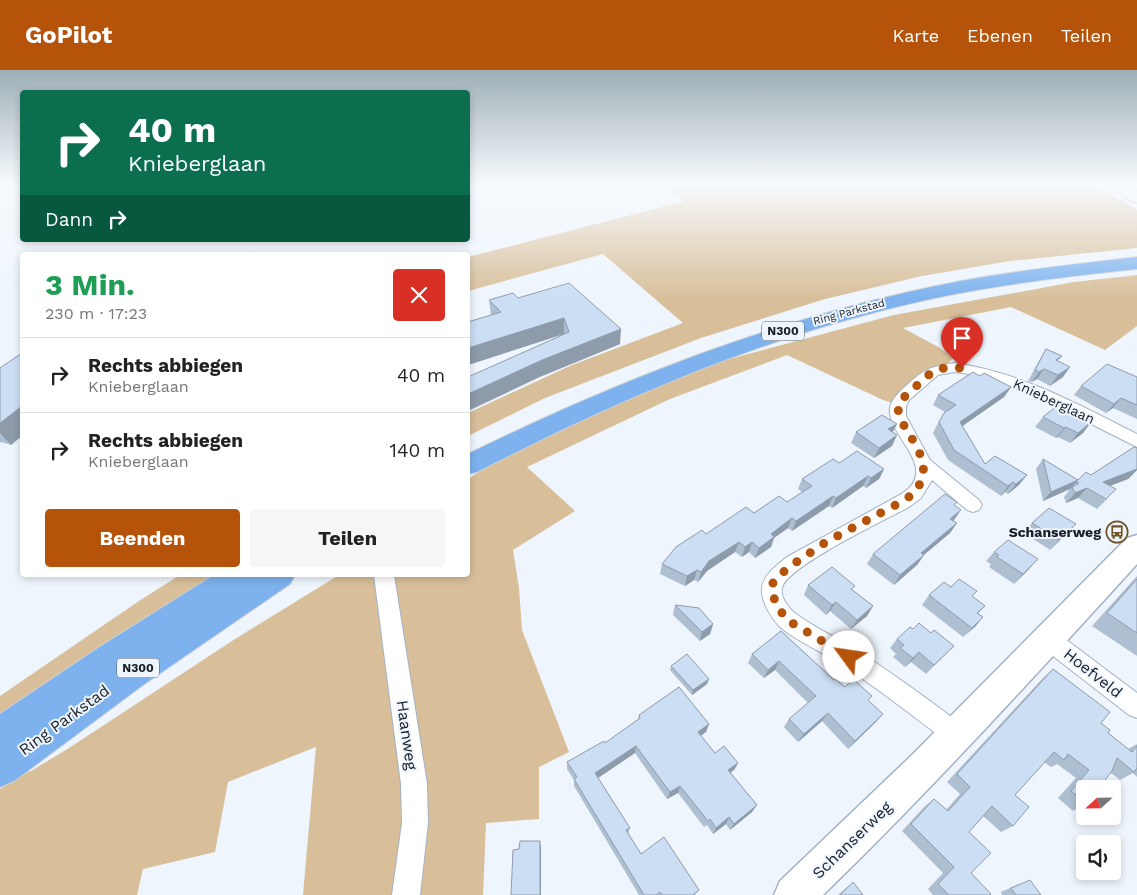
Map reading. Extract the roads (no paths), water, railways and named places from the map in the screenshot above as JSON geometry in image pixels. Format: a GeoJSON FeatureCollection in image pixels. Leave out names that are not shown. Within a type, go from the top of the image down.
{"type":"FeatureCollection","features":[{"type":"Feature","properties":{"kind":"highway","name":"Ring Parkstad"},"geometry":{"type":"LineString","coordinates":[[470,445],[543,409],[640,367],[693,347],[793,315],[871,294],[982,273],[1057,262],[1137,255]]}},
{"type":"Feature","properties":{"kind":"highway","name":"Ring Parkstad"},"geometry":{"type":"LineString","coordinates":[[470,464],[547,424],[648,379],[764,336],[827,317],[956,287],[1074,269],[1137,263]]}},
{"type":"Feature","properties":{"kind":"highway","name":"Ring Parkstad"},"geometry":{"type":"LineString","coordinates":[[0,736],[118,654],[237,577]]}},
{"type":"Feature","properties":{"kind":"highway","name":"Ring Parkstad"},"geometry":{"type":"LineString","coordinates":[[0,766],[131,673],[276,577]]}},
{"type":"Feature","properties":{"kind":"street","name":"Knieberglaan"},"geometry":{"type":"LineString","coordinates":[[973,505],[924,464],[899,417],[898,407],[902,399],[933,371],[944,368],[962,368],[1022,384],[1137,442]]}},
{"type":"Feature","properties":{"kind":"street"},"geometry":{"type":"LineString","coordinates":[[924,464],[924,476],[914,493],[905,500],[826,542],[792,565],[775,579],[772,585],[772,595],[779,611],[787,620],[849,657],[899,691],[958,736]]}},
{"type":"Feature","properties":{"kind":"street","name":"Schanserweg"},"geometry":{"type":"LineString","coordinates":[[794,895],[848,846],[958,736],[1137,546]]}},
{"type":"Feature","properties":{"kind":"street","name":"Haanweg"},"geometry":{"type":"LineString","coordinates":[[384,577],[414,784],[414,824],[406,895]]}},
{"type":"Feature","properties":{"kind":"street","name":"Hoefveld"},"geometry":{"type":"LineString","coordinates":[[1048,639],[1137,707]]}},
{"type":"Feature","properties":{"kind":"place","name":"Schanserweg"},"geometry":{"type":"Point","coordinates":[1117,532]}}]}
